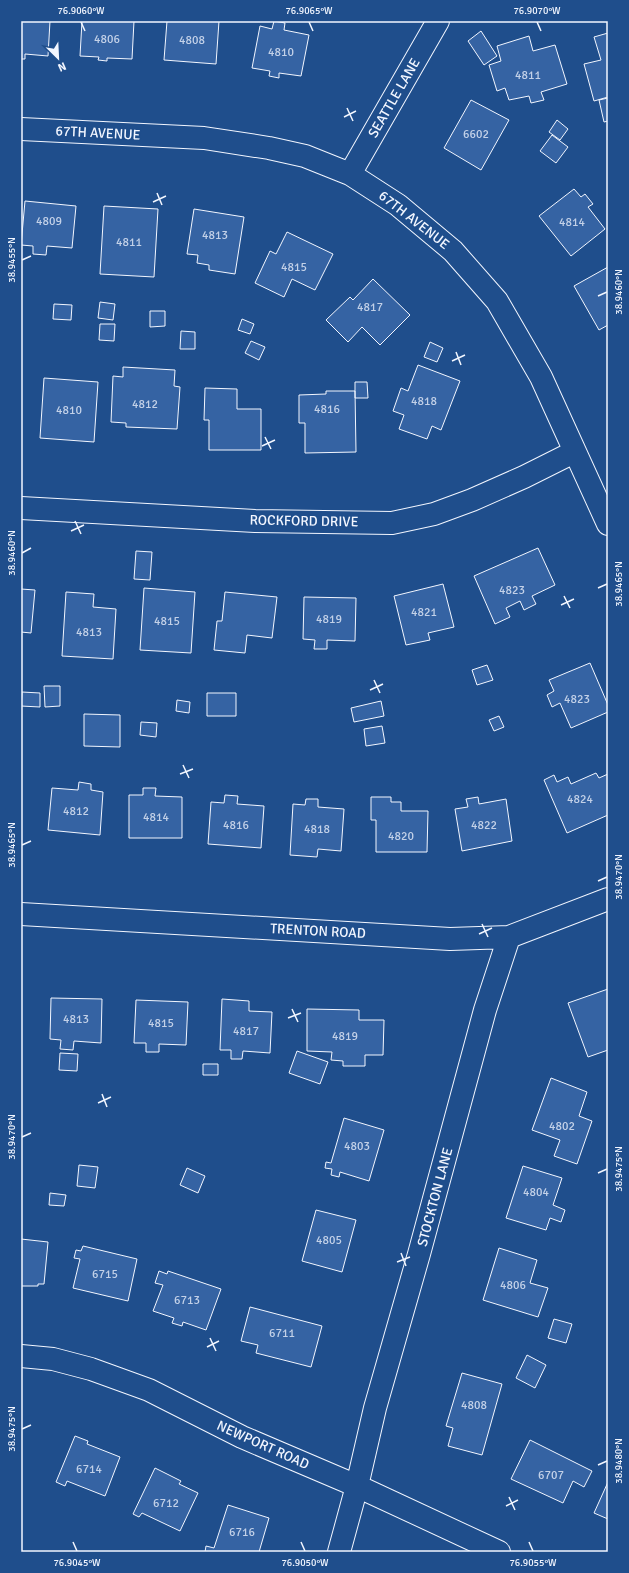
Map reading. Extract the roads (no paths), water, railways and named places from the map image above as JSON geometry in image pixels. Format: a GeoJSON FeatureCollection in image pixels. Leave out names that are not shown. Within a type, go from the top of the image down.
{"type":"FeatureCollection","features":[{"type":"Feature","properties":{"kind":"street","name":"SEATTLE LANE"},"geometry":{"type":"LineString","coordinates":[[350,174],[438,21]]}},
{"type":"Feature","properties":{"kind":"street","name":"67TH AVENUE"},"geometry":{"type":"LineString","coordinates":[[21,129],[204,138],[269,148],[305,156],[350,174],[398,204],[453,251],[497,301],[541,377],[608,524]]}},
{"type":"Feature","properties":{"kind":"street","name":"ROCKFORD DRIVE"},"geometry":{"type":"LineString","coordinates":[[21,508],[255,521],[392,523],[434,514],[472,500],[524,477],[574,452]]}},
{"type":"Feature","properties":{"kind":"street","name":"TRENTON ROAD"},"geometry":{"type":"LineString","coordinates":[[21,914],[450,939],[509,936],[608,900]]}},
{"type":"Feature","properties":{"kind":"street","name":"STOCKTON LANE"},"geometry":{"type":"LineString","coordinates":[[339,1552],[357,1486],[375,1408],[485,1010],[509,936]]}},
{"type":"Feature","properties":{"kind":"street","name":"NEWPORT ROAD"},"geometry":{"type":"LineString","coordinates":[[21,1356],[53,1359],[91,1369],[149,1390],[242,1437],[357,1486],[499,1552]]}}]}
